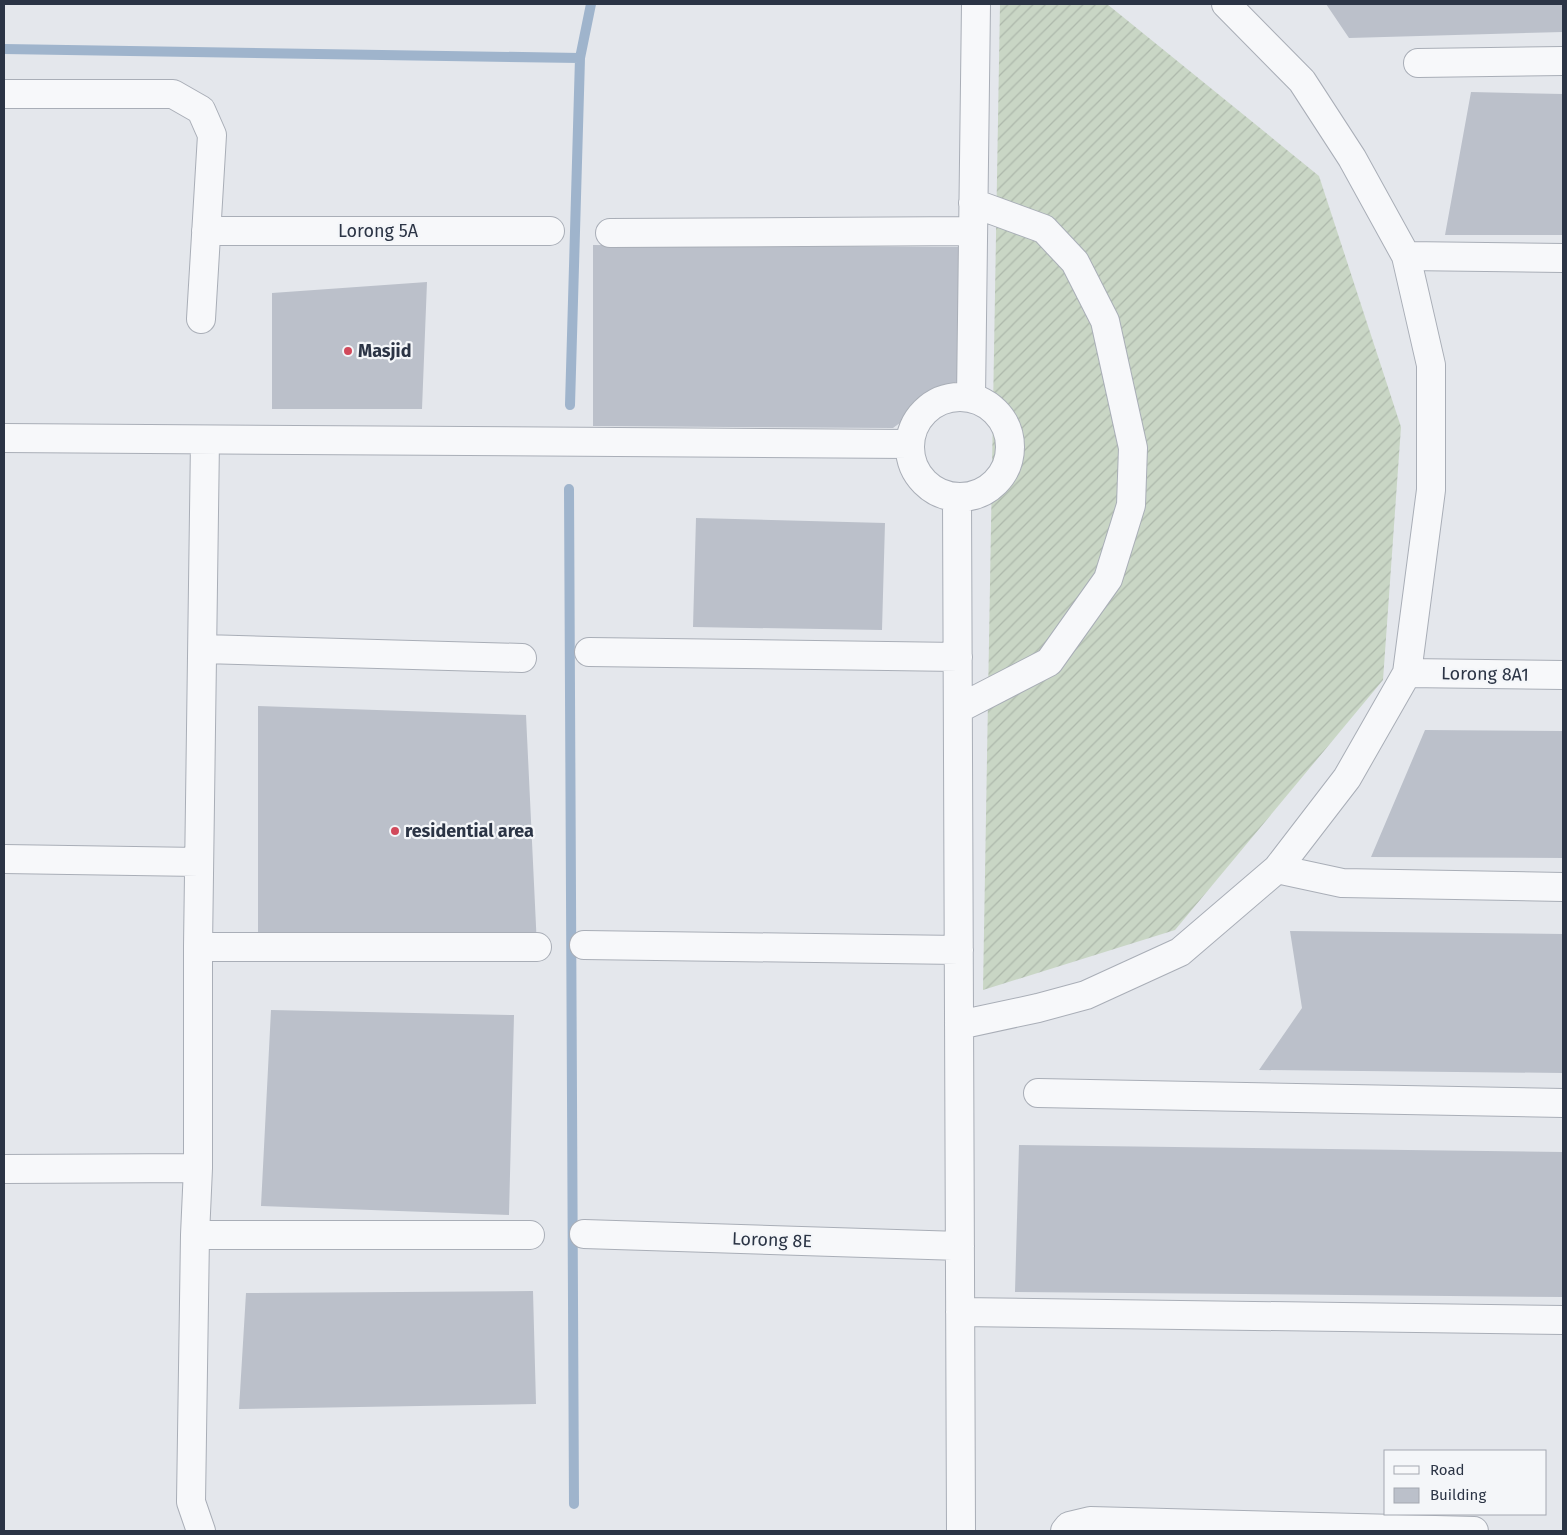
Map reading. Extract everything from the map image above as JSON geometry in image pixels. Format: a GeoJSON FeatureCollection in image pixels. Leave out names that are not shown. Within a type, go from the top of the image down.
{"type":"FeatureCollection","features":[{"type":"Feature","properties":{"kind":"street"},"geometry":{"type":"LineString","coordinates":[[971,398],[976,4]]}},
{"type":"Feature","properties":{"kind":"street"},"geometry":{"type":"LineString","coordinates":[[959,1024],[1038,1008],[1086,995],[1180,952],[1278,869],[1347,778],[1407,673],[1431,490],[1431,365],[1406,256],[1352,158],[1302,81],[1226,4]]}},
{"type":"Feature","properties":{"kind":"street"},"geometry":{"type":"LineString","coordinates":[[1418,63],[1563,61]]}},
{"type":"Feature","properties":{"kind":"street"},"geometry":{"type":"LineString","coordinates":[[4,94],[173,94],[201,110],[212,135],[201,319]]}},
{"type":"Feature","properties":{"kind":"street"},"geometry":{"type":"LineString","coordinates":[[958,709],[1049,662],[1108,579],[1131,505],[1133,448],[1106,321],[1075,262],[1044,229],[973,203]]}},
{"type":"Feature","properties":{"kind":"street","name":"Lorong 5A"},"geometry":{"type":"LineString","coordinates":[[206,231],[550,231]]}},
{"type":"Feature","properties":{"kind":"street"},"geometry":{"type":"LineString","coordinates":[[610,233],[973,231]]}},
{"type":"Feature","properties":{"kind":"street"},"geometry":{"type":"LineString","coordinates":[[1406,256],[1563,258]]}},
{"type":"Feature","properties":{"kind":"street"},"geometry":{"type":"LineString","coordinates":[[953,397],[971,398],[986,404],[999,414],[1008,429],[1011,445],[1009,462],[1002,478],[989,489],[974,496],[957,498],[941,494],[928,486],[917,474],[911,459],[909,444],[914,427],[923,413],[937,402],[953,397]]}},
{"type":"Feature","properties":{"kind":"street"},"geometry":{"type":"LineString","coordinates":[[4,438],[909,444]]}},
{"type":"Feature","properties":{"kind":"street"},"geometry":{"type":"LineString","coordinates":[[200,1531],[191,1502],[195,1235],[198,1168],[198,947],[205,440]]}},
{"type":"Feature","properties":{"kind":"street"},"geometry":{"type":"LineString","coordinates":[[957,498],[961,1531]]}},
{"type":"Feature","properties":{"kind":"street"},"geometry":{"type":"LineString","coordinates":[[203,649],[522,658]]}},
{"type":"Feature","properties":{"kind":"street"},"geometry":{"type":"LineString","coordinates":[[590,652],[958,657]]}},
{"type":"Feature","properties":{"kind":"street","name":"Lorong 8A1"},"geometry":{"type":"LineString","coordinates":[[1407,673],[1563,675]]}},
{"type":"Feature","properties":{"kind":"street"},"geometry":{"type":"LineString","coordinates":[[4,859],[200,862]]}},
{"type":"Feature","properties":{"kind":"street"},"geometry":{"type":"LineString","coordinates":[[1278,869],[1342,883],[1563,887]]}},
{"type":"Feature","properties":{"kind":"street"},"geometry":{"type":"LineString","coordinates":[[584,944],[959,950]]}},
{"type":"Feature","properties":{"kind":"street"},"geometry":{"type":"LineString","coordinates":[[198,947],[537,947]]}},
{"type":"Feature","properties":{"kind":"street"},"geometry":{"type":"LineString","coordinates":[[1038,1093],[1563,1103]]}},
{"type":"Feature","properties":{"kind":"street"},"geometry":{"type":"LineString","coordinates":[[4,1169],[198,1168]]}},
{"type":"Feature","properties":{"kind":"street","name":"Lorong 8E"},"geometry":{"type":"LineString","coordinates":[[584,1234],[960,1246]]}},
{"type":"Feature","properties":{"kind":"street"},"geometry":{"type":"LineString","coordinates":[[195,1235],[530,1236]]}},
{"type":"Feature","properties":{"kind":"street"},"geometry":{"type":"LineString","coordinates":[[960,1312],[1563,1320]]}},
{"type":"Feature","properties":{"kind":"street"},"geometry":{"type":"LineString","coordinates":[[1065,1531],[1069,1526],[1090,1521],[1474,1531]]}},
{"type":"Feature","properties":{"kind":"green space"},"geometry":{"type":"Polygon","coordinates":[[[1000,4],[1107,4],[1319,176],[1401,427],[1383,680],[1175,930],[983,990],[1000,4]]]}},
{"type":"Feature","properties":{"kind":"building"},"geometry":{"type":"Polygon","coordinates":[[[1326,4],[1563,4],[1563,32],[1349,38],[1326,4]]]}},
{"type":"Feature","properties":{"kind":"building"},"geometry":{"type":"Polygon","coordinates":[[[1471,92],[1563,94],[1563,235],[1445,235],[1471,92]]]}},
{"type":"Feature","properties":{"kind":"building"},"geometry":{"type":"Polygon","coordinates":[[[593,245],[958,247],[963,377],[893,428],[593,426],[593,245]]]}},
{"type":"Feature","properties":{"kind":"building","name":"Masjid"},"geometry":{"type":"Polygon","coordinates":[[[427,282],[422,409],[272,409],[272,293],[427,282]]]}},
{"type":"Feature","properties":{"kind":"building"},"geometry":{"type":"Polygon","coordinates":[[[696,518],[885,523],[882,630],[693,627],[696,518]]]}},
{"type":"Feature","properties":{"kind":"building","name":"residential area"},"geometry":{"type":"Polygon","coordinates":[[[258,706],[526,715],[537,947],[258,947],[258,706]]]}},
{"type":"Feature","properties":{"kind":"building"},"geometry":{"type":"Polygon","coordinates":[[[1425,730],[1563,731],[1563,858],[1371,857],[1425,730]]]}},
{"type":"Feature","properties":{"kind":"building"},"geometry":{"type":"Polygon","coordinates":[[[1290,931],[1563,934],[1563,1073],[1259,1070],[1302,1008],[1290,931]]]}},
{"type":"Feature","properties":{"kind":"building"},"geometry":{"type":"Polygon","coordinates":[[[271,1010],[514,1015],[509,1215],[261,1206],[271,1010]]]}},
{"type":"Feature","properties":{"kind":"building"},"geometry":{"type":"Polygon","coordinates":[[[1019,1145],[1563,1152],[1563,1297],[1015,1292],[1019,1145]]]}},
{"type":"Feature","properties":{"kind":"building"},"geometry":{"type":"Polygon","coordinates":[[[533,1291],[536,1404],[239,1409],[246,1293],[533,1291]]]}},
{"type":"Feature","properties":{"kind":"waterway"},"geometry":{"type":"LineString","coordinates":[[570,405],[580,58],[591,4]]}},
{"type":"Feature","properties":{"kind":"waterway"},"geometry":{"type":"LineString","coordinates":[[4,49],[580,58]]}},
{"type":"Feature","properties":{"kind":"waterway"},"geometry":{"type":"LineString","coordinates":[[569,489],[574,1504]]}},
{"type":"Feature","properties":{"kind":"place","name":"Masjid"},"geometry":{"type":"Point","coordinates":[348,351]}},
{"type":"Feature","properties":{"kind":"place","name":"residential area"},"geometry":{"type":"Point","coordinates":[395,831]}}]}
